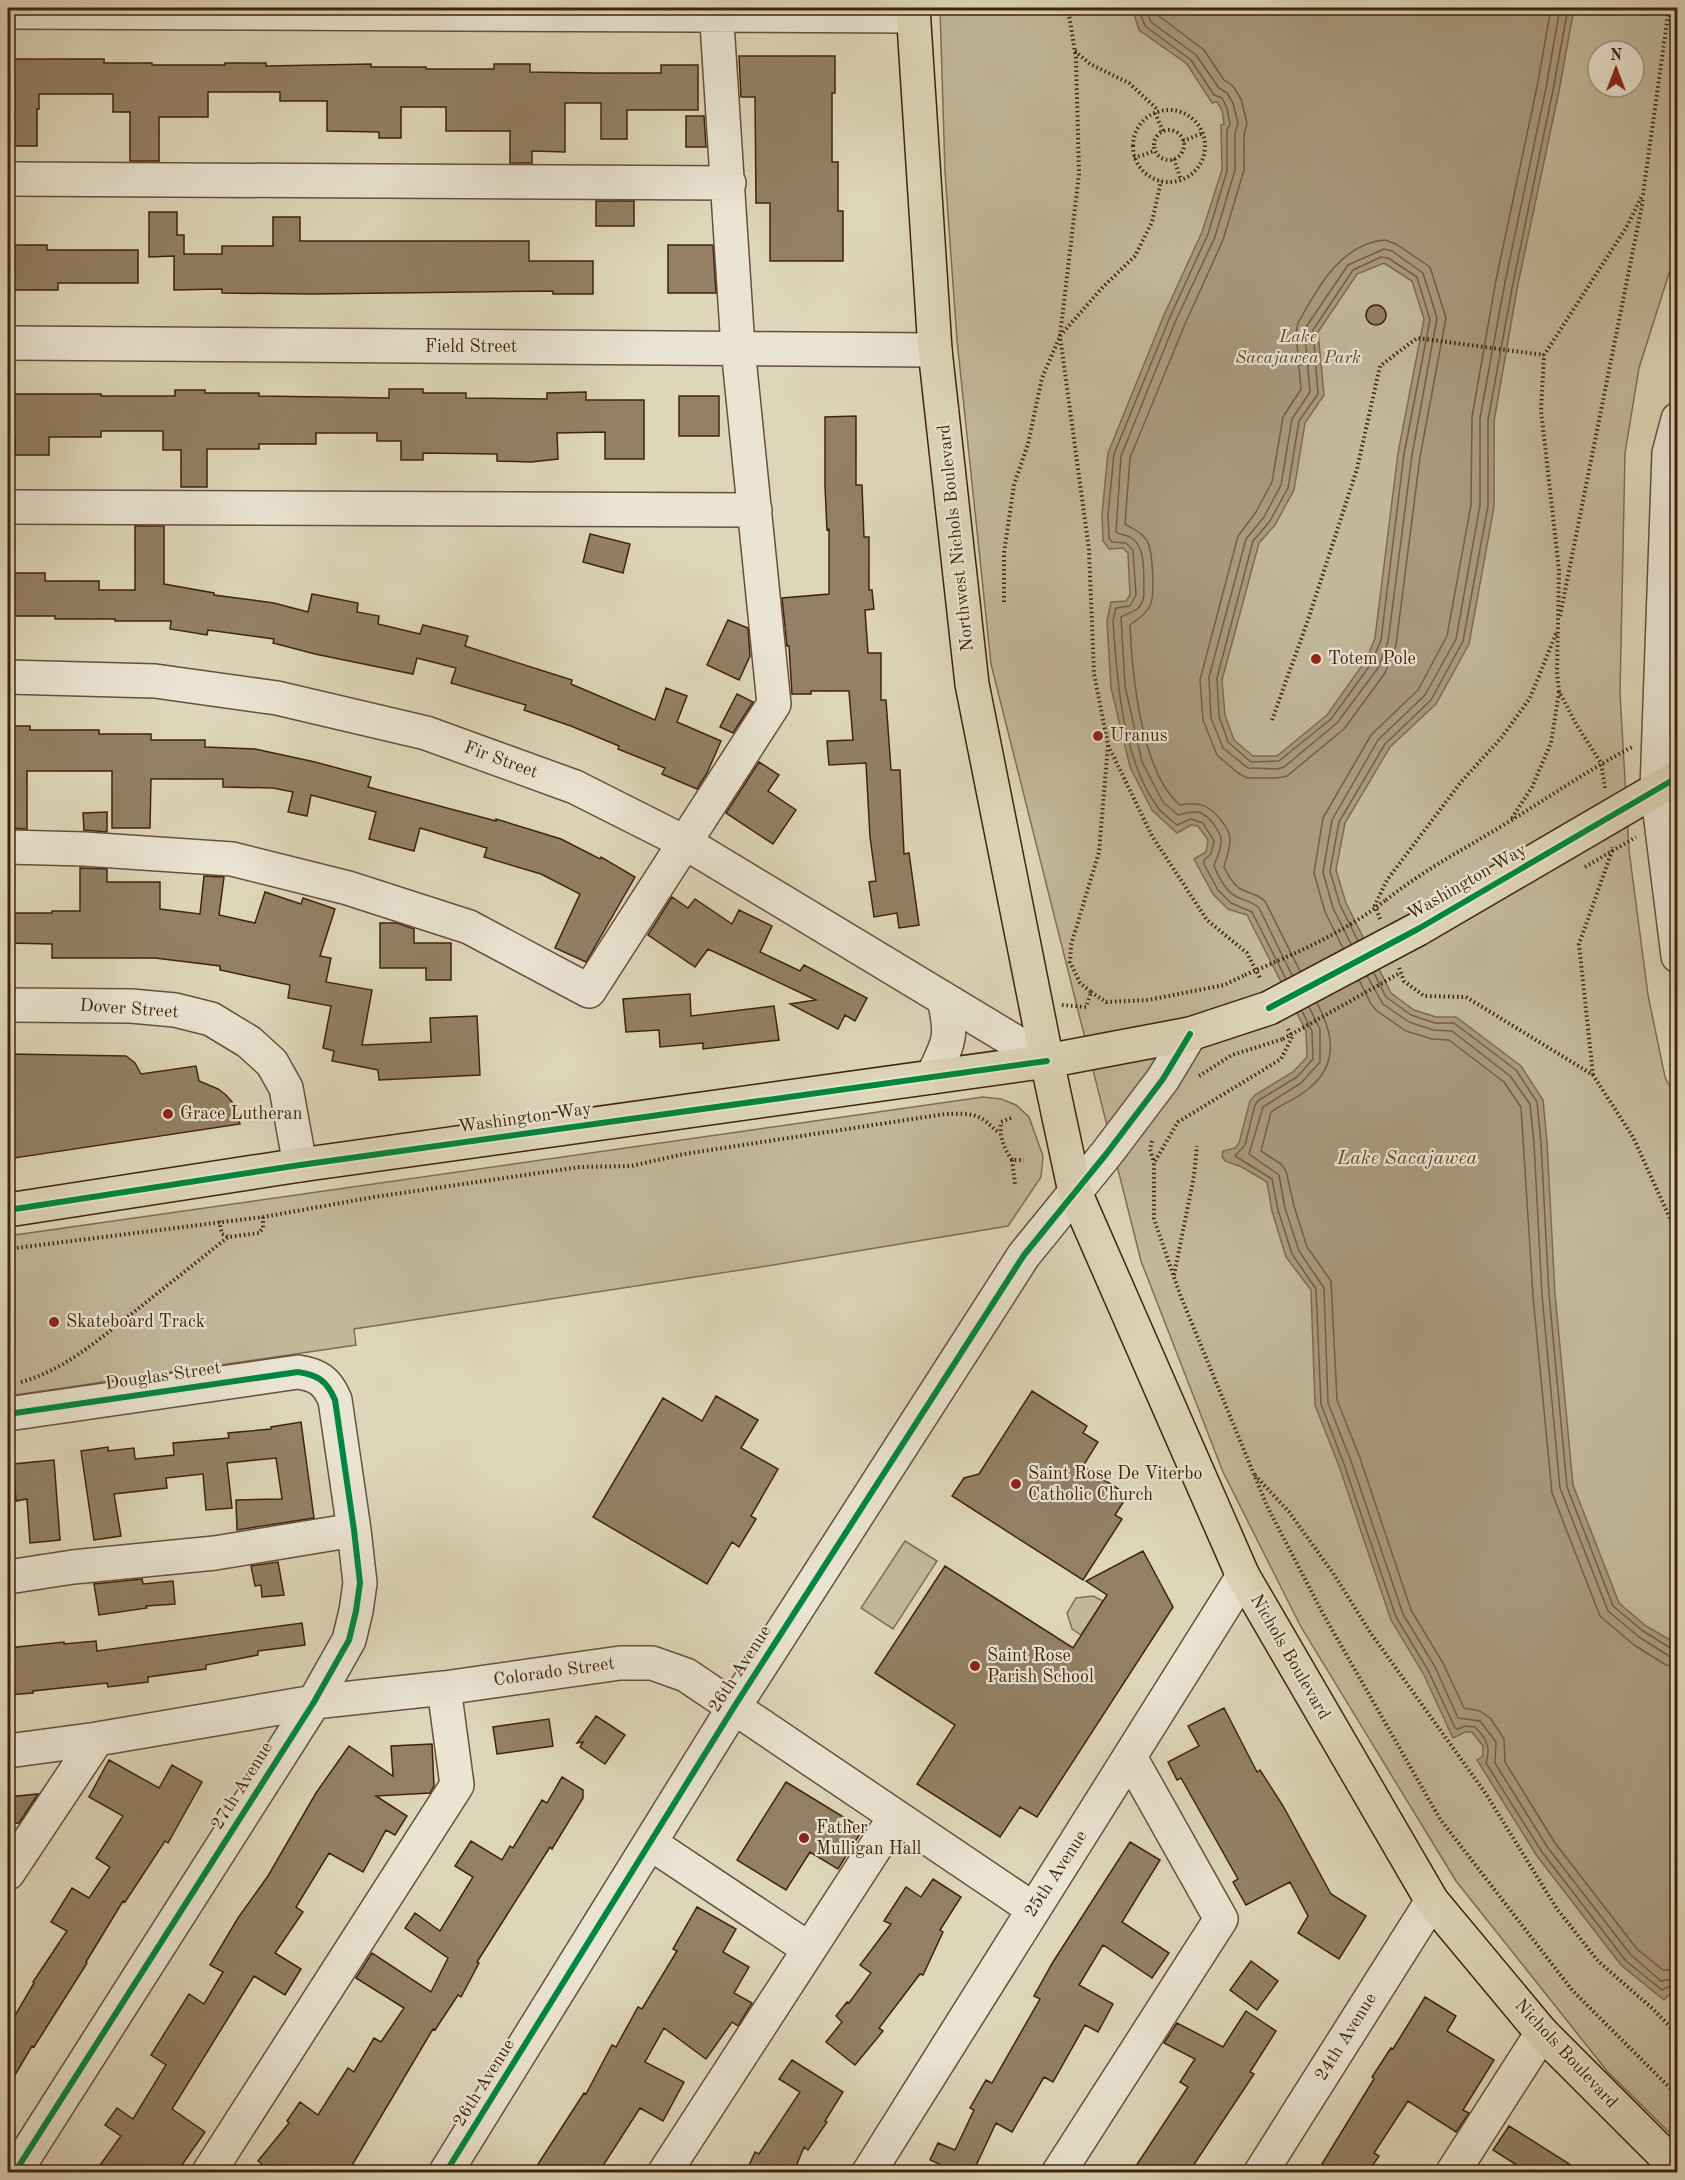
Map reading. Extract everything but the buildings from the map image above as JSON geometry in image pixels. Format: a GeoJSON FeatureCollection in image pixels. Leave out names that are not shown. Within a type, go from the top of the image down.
{"type":"FeatureCollection","features":[{"type":"Feature","properties":{"kind":"main road","name":"Northwest Nichols Boulevard"},"geometry":{"type":"LineString","coordinates":[[913,12],[935,350],[972,684],[1047,1061]]}},
{"type":"Feature","properties":{"kind":"main road","name":"Washington Way"},"geometry":{"type":"LineString","coordinates":[[8,1210],[300,1165],[1047,1061],[1190,1034],[1269,1008],[1418,929],[1667,783]]}},
{"type":"Feature","properties":{"kind":"main road","name":"Nichols Boulevard"},"geometry":{"type":"LineString","coordinates":[[1047,1061],[1075,1192],[1243,1575],[1432,1901],[1542,2033],[1666,2166]]}},
{"type":"Feature","properties":{"kind":"street"},"geometry":{"type":"LineString","coordinates":[[8,12],[913,12]]}},
{"type":"Feature","properties":{"kind":"street"},"geometry":{"type":"LineString","coordinates":[[8,848],[84,849],[231,859],[348,888],[469,927],[589,991],[774,704],[738,348],[717,12]]}},
{"type":"Feature","properties":{"kind":"street"},"geometry":{"type":"LineString","coordinates":[[8,179],[729,183]]}},
{"type":"Feature","properties":{"kind":"street","name":"Field Street"},"geometry":{"type":"LineString","coordinates":[[8,343],[935,350]]}},
{"type":"Feature","properties":{"kind":"street"},"geometry":{"type":"LineString","coordinates":[[1677,419],[1669,453],[1667,783],[1677,956]]}},
{"type":"Feature","properties":{"kind":"street"},"geometry":{"type":"LineString","coordinates":[[8,507],[755,510]]}},
{"type":"Feature","properties":{"kind":"street","name":"Fir Street"},"geometry":{"type":"LineString","coordinates":[[8,677],[155,681],[277,698],[426,732],[575,787],[684,842],[1047,1061]]}},
{"type":"Feature","properties":{"kind":"street"},"geometry":{"type":"LineString","coordinates":[[932,1077],[949,1043],[949,1021],[944,999]]}},
{"type":"Feature","properties":{"kind":"street","name":"Dover Street"},"geometry":{"type":"LineString","coordinates":[[8,1005],[130,1006],[175,1010],[211,1019],[249,1042],[272,1064],[286,1088],[300,1165]]}},
{"type":"Feature","properties":{"kind":"street"},"geometry":{"type":"LineString","coordinates":[[1075,1192],[1163,1079],[1190,1034]]}},
{"type":"Feature","properties":{"kind":"street","name":"26th Avenue"},"geometry":{"type":"LineString","coordinates":[[446,2172],[734,1707],[1024,1255],[1075,1192]]}},
{"type":"Feature","properties":{"kind":"street","name":"Douglas Street"},"geometry":{"type":"LineString","coordinates":[[8,1414],[298,1372],[323,1379]]}},
{"type":"Feature","properties":{"kind":"street","name":"27th Avenue"},"geometry":{"type":"LineString","coordinates":[[15,2172],[314,1702],[349,1640],[360,1583],[335,1400],[331,1388],[323,1379]]}},
{"type":"Feature","properties":{"kind":"street"},"geometry":{"type":"LineString","coordinates":[[8,1577],[73,1567],[216,1553],[354,1530]]}},
{"type":"Feature","properties":{"kind":"street","name":"25th Avenue"},"geometry":{"type":"LineString","coordinates":[[869,2172],[1243,1575]]}},
{"type":"Feature","properties":{"kind":"street","name":"Colorado Street"},"geometry":{"type":"LineString","coordinates":[[8,1751],[97,1739],[314,1702],[444,1688],[620,1663],[652,1663],[686,1675],[1033,1909]]}},
{"type":"Feature","properties":{"kind":"street"},"geometry":{"type":"LineString","coordinates":[[209,2172],[457,1785],[444,1688]]}},
{"type":"Feature","properties":{"kind":"street"},"geometry":{"type":"LineString","coordinates":[[8,1874],[97,1739]]}},
{"type":"Feature","properties":{"kind":"street"},"geometry":{"type":"LineString","coordinates":[[1059,2172],[1221,1918],[1130,1757]]}},
{"type":"Feature","properties":{"kind":"street"},"geometry":{"type":"LineString","coordinates":[[664,2172],[895,1817]]}},
{"type":"Feature","properties":{"kind":"street"},"geometry":{"type":"LineString","coordinates":[[650,1843],[809,1949]]}},
{"type":"Feature","properties":{"kind":"street","name":"24th Avenue"},"geometry":{"type":"LineString","coordinates":[[1261,2172],[1432,1901]]}},
{"type":"Feature","properties":{"kind":"street"},"geometry":{"type":"LineString","coordinates":[[1453,2172],[1542,2033]]}},
{"type":"Feature","properties":{"kind":"path"},"geometry":{"type":"LineString","coordinates":[[1068,8],[1075,51],[1079,174],[1060,336],[1089,550],[1094,674],[1108,745],[1152,836],[1207,920],[1247,953]]}},
{"type":"Feature","properties":{"kind":"path"},"geometry":{"type":"LineString","coordinates":[[1383,927],[1375,905],[1387,880],[1461,782],[1502,737],[1530,698],[1558,627],[1644,194],[1669,8]]}},
{"type":"Feature","properties":{"kind":"path"},"geometry":{"type":"LineString","coordinates":[[1075,51],[1090,64],[1129,83],[1156,111],[1163,131]]}},
{"type":"Feature","properties":{"kind":"path"},"geometry":{"type":"LineString","coordinates":[[1169,109],[1180,111],[1190,116],[1203,133],[1204,155],[1200,165],[1181,180],[1161,182],[1148,176],[1138,167],[1134,158],[1132,140],[1137,127],[1146,117],[1156,111],[1169,109]]}},
{"type":"Feature","properties":{"kind":"path"},"geometry":{"type":"LineString","coordinates":[[1163,131],[1174,131],[1183,141],[1183,151],[1174,159],[1163,159],[1154,151],[1154,139],[1163,131]]}},
{"type":"Feature","properties":{"kind":"path"},"geometry":{"type":"LineString","coordinates":[[1183,141],[1203,133]]}},
{"type":"Feature","properties":{"kind":"path"},"geometry":{"type":"LineString","coordinates":[[1134,158],[1154,151]]}},
{"type":"Feature","properties":{"kind":"path"},"geometry":{"type":"LineString","coordinates":[[1174,159],[1181,180]]}},
{"type":"Feature","properties":{"kind":"path"},"geometry":{"type":"LineString","coordinates":[[1004,602],[1004,553],[1014,485],[1028,444],[1042,378],[1060,336],[1102,288],[1135,256],[1152,222],[1161,182]]}},
{"type":"Feature","properties":{"kind":"path"},"geometry":{"type":"LineString","coordinates":[[1510,821],[1532,787],[1551,743],[1559,691],[1559,570],[1541,410],[1544,355],[1626,228],[1644,194]]}},
{"type":"Feature","properties":{"kind":"path"},"geometry":{"type":"LineString","coordinates":[[1272,720],[1308,620],[1357,469],[1380,366],[1417,338],[1544,355]]}},
{"type":"Feature","properties":{"kind":"path"},"geometry":{"type":"LineString","coordinates":[[1108,745],[1099,852],[1084,899],[1070,962],[1080,983],[1106,1002],[1148,1000],[1224,985],[1300,952],[1367,916],[1416,876],[1510,821],[1601,763],[1576,724],[1559,691]]}},
{"type":"Feature","properties":{"kind":"path"},"geometry":{"type":"LineString","coordinates":[[1593,1075],[1579,944],[1612,851]]}},
{"type":"Feature","properties":{"kind":"path"},"geometry":{"type":"LineString","coordinates":[[1396,959],[1404,981],[1424,996],[1466,997],[1593,1075],[1633,1137],[1677,1236]]}},
{"type":"Feature","properties":{"kind":"path"},"geometry":{"type":"LineString","coordinates":[[1196,1079],[1232,1055],[1283,1039],[1406,970]]}},
{"type":"Feature","properties":{"kind":"path"},"geometry":{"type":"LineString","coordinates":[[1035,1003],[1086,1007],[1091,992]]}},
{"type":"Feature","properties":{"kind":"path"},"geometry":{"type":"LineString","coordinates":[[1154,1163],[1178,1122],[1281,1059],[1292,1037]]}},
{"type":"Feature","properties":{"kind":"path"},"geometry":{"type":"LineString","coordinates":[[8,1249],[263,1217],[374,1197],[580,1167],[631,1166],[684,1154],[945,1114],[965,1113],[983,1119],[1000,1132]]}},
{"type":"Feature","properties":{"kind":"path"},"geometry":{"type":"LineString","coordinates":[[1011,1118],[1001,1122],[1000,1132],[1005,1149],[1012,1160],[1015,1184]]}},
{"type":"Feature","properties":{"kind":"path"},"geometry":{"type":"LineString","coordinates":[[1153,1133],[1150,1149],[1154,1163],[1154,1219],[1252,1472],[1322,1612],[1440,1819],[1572,1990],[1677,2096]]}},
{"type":"Feature","properties":{"kind":"path"},"geometry":{"type":"LineString","coordinates":[[1174,1275],[1194,1176],[1197,1146]]}},
{"type":"Feature","properties":{"kind":"path"},"geometry":{"type":"LineString","coordinates":[[1012,1160],[1023,1160]]}},
{"type":"Feature","properties":{"kind":"path"},"geometry":{"type":"LineString","coordinates":[[18,1382],[38,1377],[65,1364],[228,1237],[259,1233],[263,1228],[263,1217]]}},
{"type":"Feature","properties":{"kind":"path"},"geometry":{"type":"LineString","coordinates":[[219,1221],[222,1234],[228,1237]]}},
{"type":"Feature","properties":{"kind":"path"},"geometry":{"type":"LineString","coordinates":[[1252,1472],[1289,1512],[1333,1573],[1370,1632],[1486,1794],[1557,1909],[1598,1961],[1654,2010],[1677,2035]]}},
{"type":"Feature","properties":{"kind":"green space","name":"Lake Sacajawea Park"},"geometry":{"type":"Polygon","coordinates":[[[940,8],[1677,8],[1677,248],[1639,368],[1625,453],[1620,693],[1629,850],[1648,995],[1665,1077],[1678,1102],[1677,2140],[1607,2071],[1456,1881],[1301,1627],[1223,1472],[1141,1261],[991,664],[957,340],[945,172],[940,8]]]}},
{"type":"Feature","properties":{"kind":"green space"},"geometry":{"type":"Polygon","coordinates":[[[983,1097],[1001,1099],[1016,1105],[1029,1117],[1043,1156],[1041,1177],[1008,1226],[767,1266],[354,1329],[356,1345],[8,1396],[8,1236],[983,1097]]]}},
{"type":"Feature","properties":{"kind":"green space"},"geometry":{"type":"Polygon","coordinates":[[[905,1541],[937,1561],[893,1629],[861,1608],[905,1541]]]}},
{"type":"Feature","properties":{"kind":"green space"},"geometry":{"type":"Polygon","coordinates":[[[1093,1596],[1103,1601],[1081,1635],[1072,1629],[1067,1613],[1076,1598],[1093,1596]]]}},
{"type":"Feature","properties":{"kind":"water","name":"Lake Sacajawea"},"geometry":{"type":"Polygon","coordinates":[[[1132,8],[1574,8],[1559,91],[1518,284],[1494,421],[1494,507],[1469,644],[1436,704],[1390,747],[1345,823],[1336,870],[1346,903],[1391,993],[1414,1010],[1436,1017],[1456,1017],[1521,1066],[1543,1100],[1555,1294],[1573,1485],[1619,1603],[1646,1626],[1677,1644],[1678,1991],[1672,1992],[1664,2000],[1621,1965],[1537,1856],[1477,1760],[1483,1756],[1483,1746],[1472,1732],[1465,1732],[1453,1738],[1423,1673],[1391,1620],[1339,1466],[1315,1405],[1311,1290],[1286,1257],[1272,1211],[1267,1182],[1242,1167],[1225,1161],[1222,1156],[1223,1151],[1235,1148],[1239,1143],[1250,1101],[1255,1095],[1293,1072],[1307,1057],[1306,1031],[1247,915],[1228,909],[1213,894],[1194,859],[1206,852],[1208,840],[1198,826],[1191,825],[1177,833],[1152,810],[1130,767],[1111,688],[1107,621],[1111,602],[1126,601],[1130,595],[1128,553],[1123,548],[1109,549],[1103,541],[1102,514],[1108,453],[1164,315],[1202,232],[1222,170],[1221,125],[1224,124],[1222,110],[1217,102],[1212,103],[1187,64],[1139,30],[1132,8]],[[1384,263],[1357,274],[1318,332],[1324,395],[1305,423],[1294,490],[1275,525],[1259,543],[1222,680],[1225,715],[1234,740],[1253,756],[1277,756],[1327,715],[1366,660],[1375,638],[1398,453],[1424,319],[1412,281],[1384,263]]]}},
{"type":"Feature","properties":{"kind":"cycle path"},"geometry":{"type":"LineString","coordinates":[[1269,1008],[1418,929],[1678,777]]}},
{"type":"Feature","properties":{"kind":"cycle path"},"geometry":{"type":"LineString","coordinates":[[446,2172],[734,1707],[1024,1255],[1107,1153],[1163,1079],[1190,1034]]}},
{"type":"Feature","properties":{"kind":"cycle path"},"geometry":{"type":"LineString","coordinates":[[8,1210],[300,1165],[1047,1061]]}},
{"type":"Feature","properties":{"kind":"cycle path"},"geometry":{"type":"LineString","coordinates":[[8,1414],[298,1372],[316,1377],[329,1388],[335,1400],[360,1583],[349,1640],[314,1702],[15,2172]]}},
{"type":"Feature","properties":{"kind":"place","name":"Totem Pole"},"geometry":{"type":"Point","coordinates":[1316,659]}},
{"type":"Feature","properties":{"kind":"place","name":"Uranus"},"geometry":{"type":"Point","coordinates":[1098,736]}},
{"type":"Feature","properties":{"kind":"place","name":"Grace Lutheran"},"geometry":{"type":"Point","coordinates":[168,1114]}},
{"type":"Feature","properties":{"kind":"place","name":"Skateboard Track"},"geometry":{"type":"Point","coordinates":[54,1322]}},
{"type":"Feature","properties":{"kind":"place","name":"Saint Rose De Viterbo Catholic Church"},"geometry":{"type":"Point","coordinates":[1016,1484]}},
{"type":"Feature","properties":{"kind":"place","name":"Saint Rose Parish School"},"geometry":{"type":"Point","coordinates":[975,1666]}},
{"type":"Feature","properties":{"kind":"place","name":"Father Mulligan Hall"},"geometry":{"type":"Point","coordinates":[804,1838]}}]}
